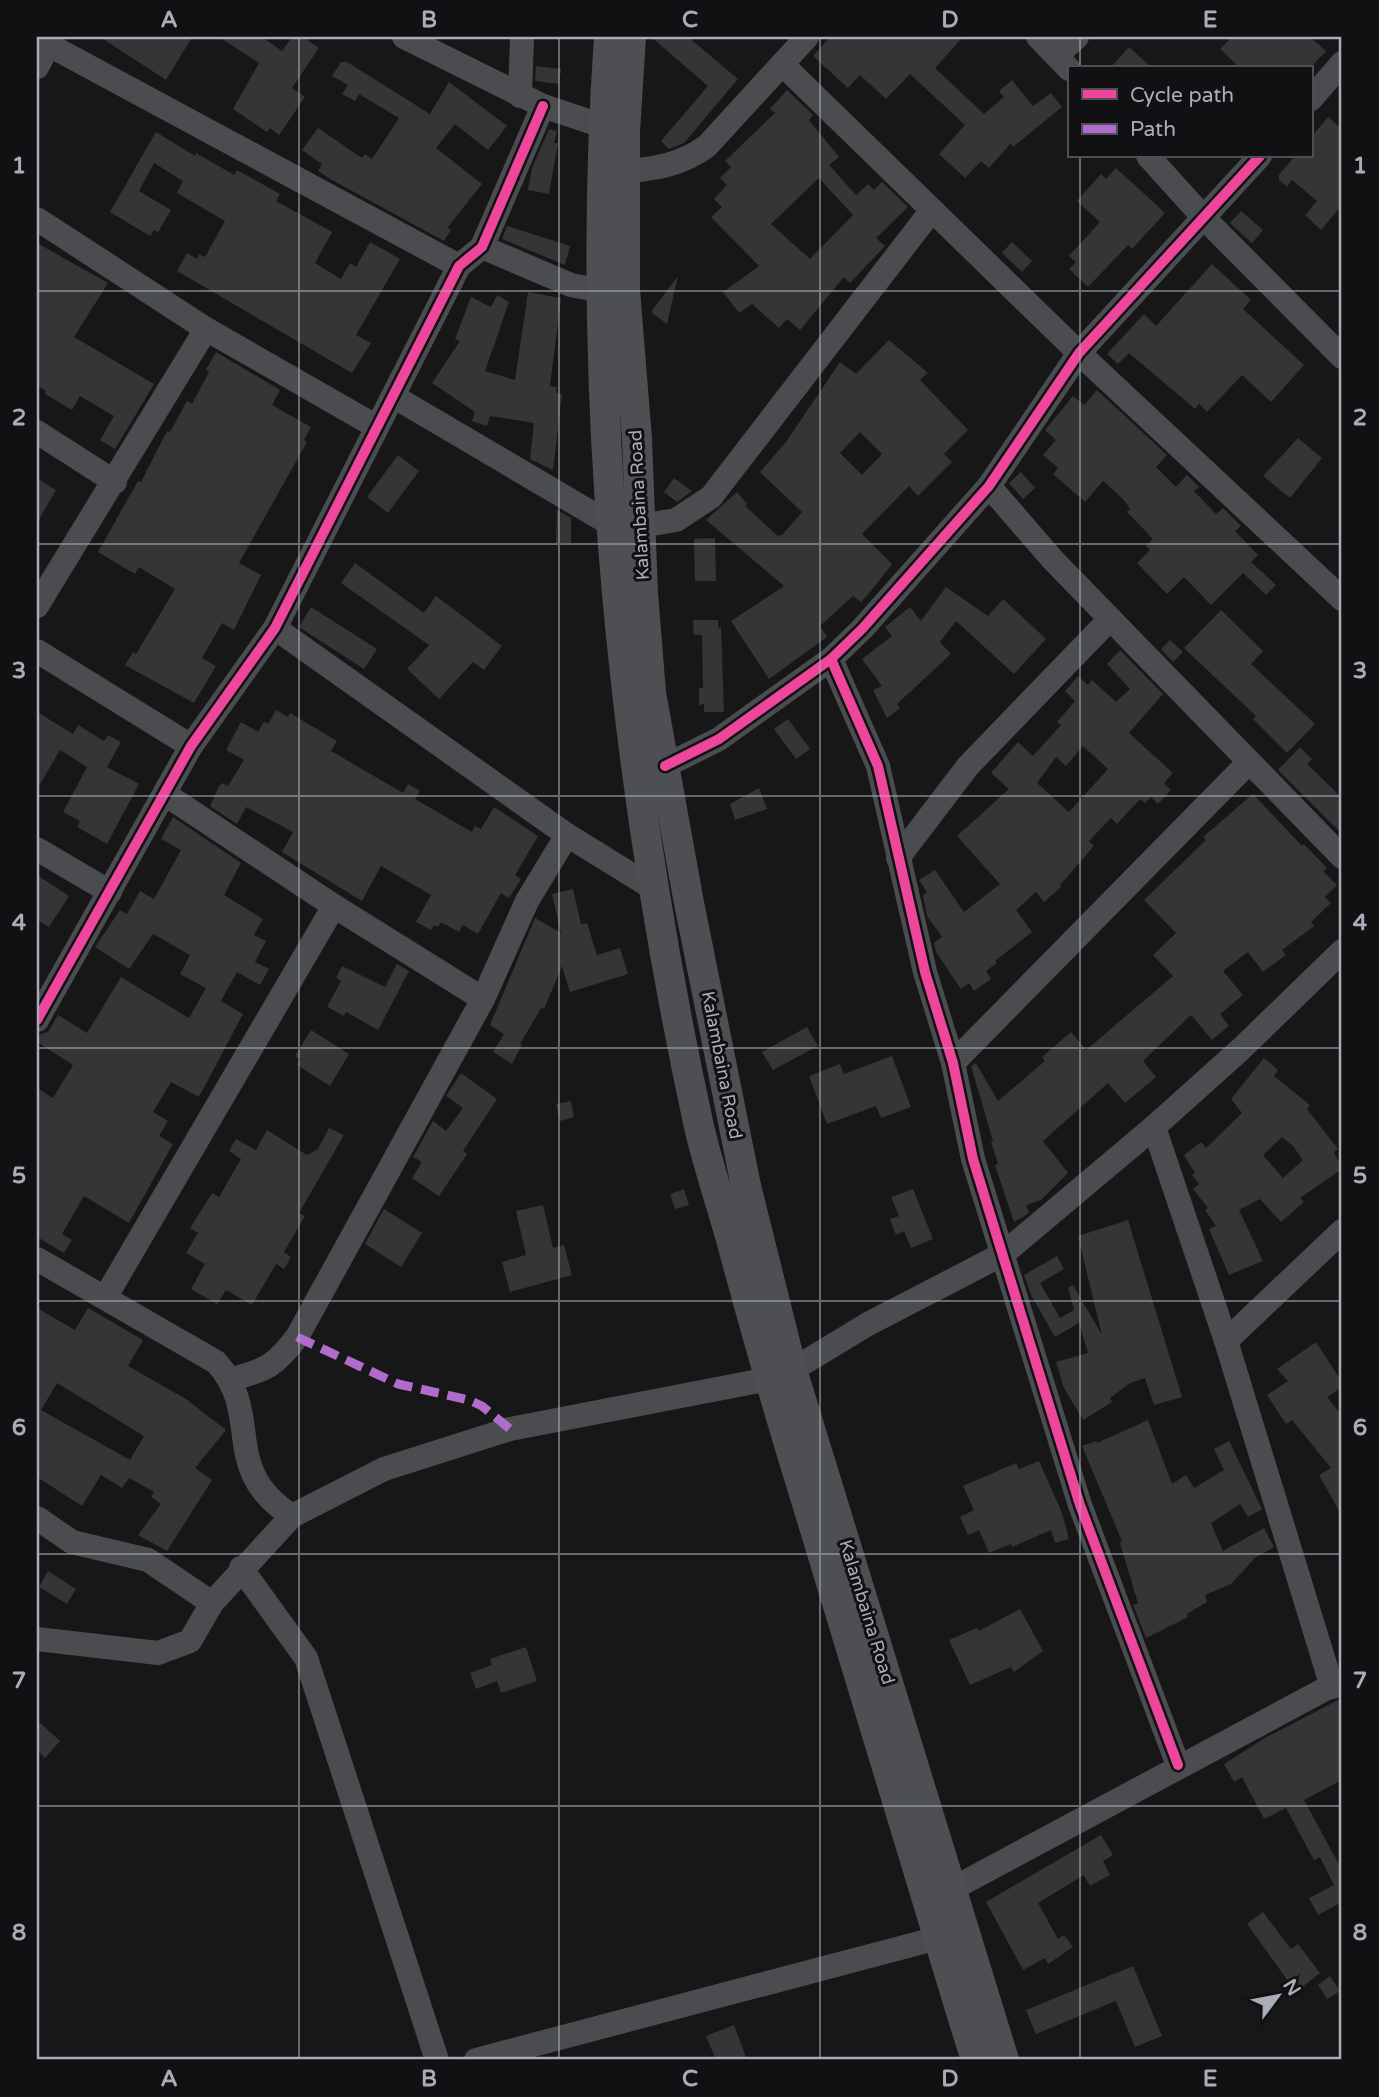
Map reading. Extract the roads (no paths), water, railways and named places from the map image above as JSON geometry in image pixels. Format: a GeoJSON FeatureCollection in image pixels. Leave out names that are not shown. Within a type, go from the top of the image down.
{"type":"FeatureCollection","features":[{"type":"Feature","properties":{"kind":"main road","name":"Kalambaina Road"},"geometry":{"type":"LineString","coordinates":[[609,37],[603,126],[602,291],[626,525],[665,765],[785,1376],[938,1938],[976,2060]]}},
{"type":"Feature","properties":{"kind":"main road","name":"Kalambaina Road"},"geometry":{"type":"LineString","coordinates":[[631,37],[625,172],[625,290],[637,439],[626,525],[628,695],[656,890],[698,1120],[785,1376],[952,1889],[1004,2060]]}},
{"type":"Feature","properties":{"kind":"street"},"geometry":{"type":"LineString","coordinates":[[404,37],[531,101],[603,126]]}},
{"type":"Feature","properties":{"kind":"street"},"geometry":{"type":"LineString","coordinates":[[37,1020],[191,746],[275,628],[459,266],[482,247],[531,101],[522,37]]}},
{"type":"Feature","properties":{"kind":"street"},"geometry":{"type":"LineString","coordinates":[[625,172],[670,166],[689,159],[707,146],[807,37]]}},
{"type":"Feature","properties":{"kind":"street"},"geometry":{"type":"LineString","coordinates":[[1038,37],[1063,62],[1077,37]]}},
{"type":"Feature","properties":{"kind":"street"},"geometry":{"type":"LineString","coordinates":[[37,67],[51,41],[459,266]]}},
{"type":"Feature","properties":{"kind":"street"},"geometry":{"type":"LineString","coordinates":[[1312,98],[1342,62]]}},
{"type":"Feature","properties":{"kind":"street"},"geometry":{"type":"LineString","coordinates":[[782,64],[1079,353],[1342,599]]}},
{"type":"Feature","properties":{"kind":"street"},"geometry":{"type":"LineString","coordinates":[[1150,158],[1204,218],[1342,357]]}},
{"type":"Feature","properties":{"kind":"street"},"geometry":{"type":"LineString","coordinates":[[665,765],[719,739],[831,659],[862,629],[989,486],[1079,353],[1258,158]]}},
{"type":"Feature","properties":{"kind":"street"},"geometry":{"type":"LineString","coordinates":[[393,396],[626,525],[676,520],[711,497],[932,210]]}},
{"type":"Feature","properties":{"kind":"street"},"geometry":{"type":"LineString","coordinates":[[37,219],[206,329],[377,427]]}},
{"type":"Feature","properties":{"kind":"street"},"geometry":{"type":"LineString","coordinates":[[482,247],[571,285],[602,291]]}},
{"type":"Feature","properties":{"kind":"street"},"geometry":{"type":"LineString","coordinates":[[37,606],[206,329]]}},
{"type":"Feature","properties":{"kind":"street"},"geometry":{"type":"LineString","coordinates":[[37,432],[115,482]]}},
{"type":"Feature","properties":{"kind":"street"},"geometry":{"type":"LineString","coordinates":[[989,486],[1110,619],[1342,857]]}},
{"type":"Feature","properties":{"kind":"street"},"geometry":{"type":"LineString","coordinates":[[898,858],[968,766],[1110,619]]}},
{"type":"Feature","properties":{"kind":"street"},"geometry":{"type":"LineString","coordinates":[[275,628],[567,835],[656,890]]}},
{"type":"Feature","properties":{"kind":"street"},"geometry":{"type":"LineString","coordinates":[[37,651],[191,746]]}},
{"type":"Feature","properties":{"kind":"street"},"geometry":{"type":"LineString","coordinates":[[831,659],[878,766],[925,972],[953,1063],[973,1159],[1080,1505],[1178,1765]]}},
{"type":"Feature","properties":{"kind":"street"},"geometry":{"type":"LineString","coordinates":[[953,1063],[1248,763]]}},
{"type":"Feature","properties":{"kind":"street"},"geometry":{"type":"LineString","coordinates":[[165,794],[334,906],[483,999]]}},
{"type":"Feature","properties":{"kind":"street"},"geometry":{"type":"LineString","coordinates":[[232,1379],[265,1370],[279,1360],[297,1337],[483,999],[527,901],[567,835]]}},
{"type":"Feature","properties":{"kind":"street"},"geometry":{"type":"LineString","coordinates":[[37,849],[110,892]]}},
{"type":"Feature","properties":{"kind":"street"},"geometry":{"type":"LineString","coordinates":[[105,1298],[334,906]]}},
{"type":"Feature","properties":{"kind":"street"},"geometry":{"type":"LineString","coordinates":[[37,1639],[158,1653],[190,1641],[212,1603],[292,1516],[384,1469],[510,1429],[785,1376],[868,1324],[1003,1255],[1241,1049],[1342,951]]}},
{"type":"Feature","properties":{"kind":"street"},"geometry":{"type":"LineString","coordinates":[[952,1889],[1050,1839],[1178,1765],[1337,1684],[1154,1127]]}},
{"type":"Feature","properties":{"kind":"street"},"geometry":{"type":"LineString","coordinates":[[1226,1341],[1342,1231]]}},
{"type":"Feature","properties":{"kind":"street"},"geometry":{"type":"LineString","coordinates":[[37,1259],[216,1362],[232,1379],[242,1409],[242,1435],[249,1470],[260,1489],[292,1516]]}},
{"type":"Feature","properties":{"kind":"street"},"geometry":{"type":"LineString","coordinates":[[37,1518],[72,1542],[148,1560],[212,1603]]}},
{"type":"Feature","properties":{"kind":"street"},"geometry":{"type":"LineString","coordinates":[[242,1568],[306,1658],[437,2060]]}},
{"type":"Feature","properties":{"kind":"street"},"geometry":{"type":"LineString","coordinates":[[476,2060],[938,1938]]}}]}
